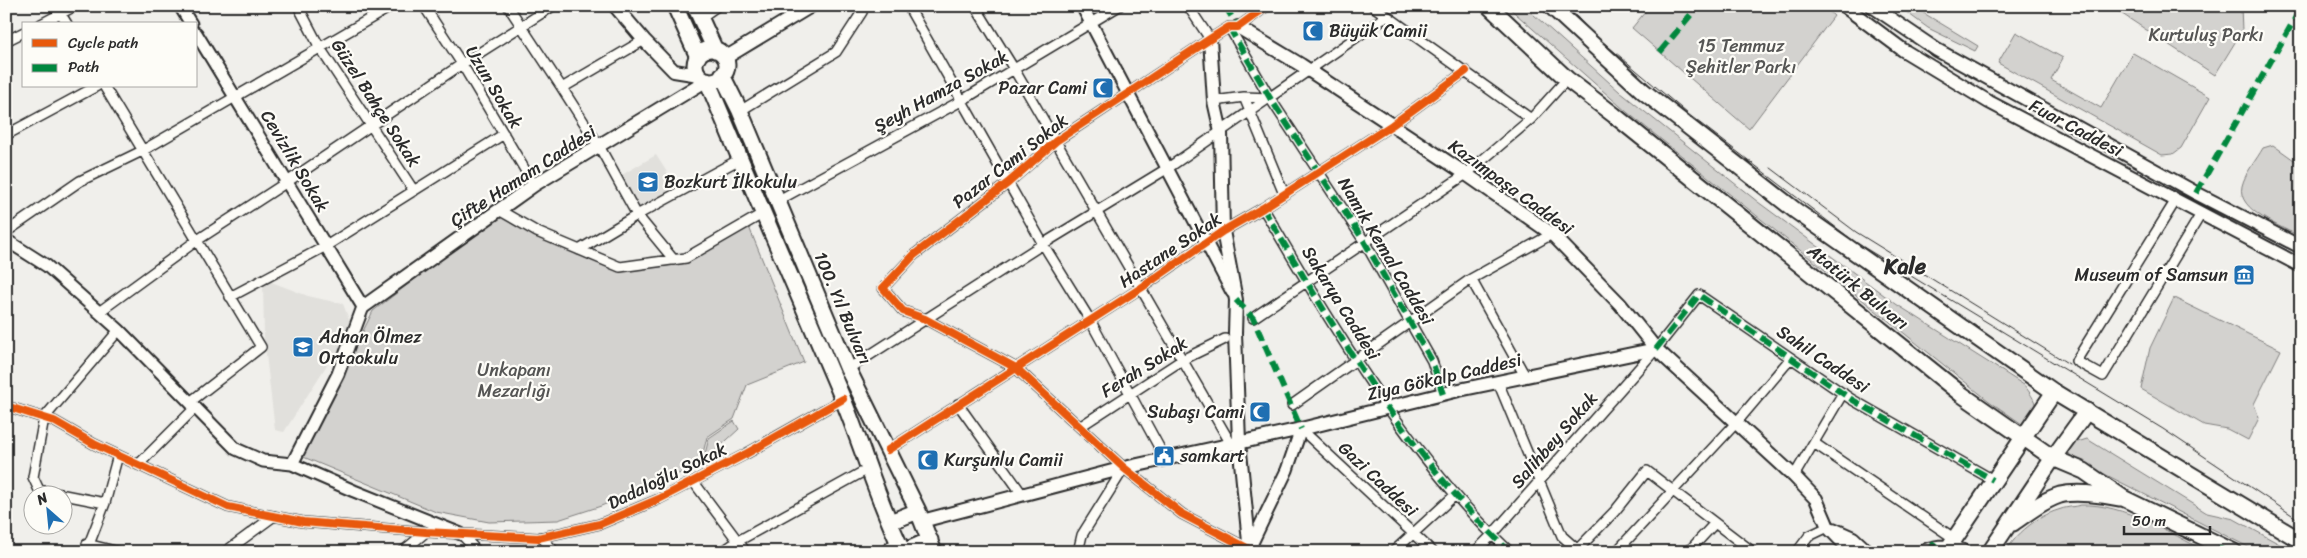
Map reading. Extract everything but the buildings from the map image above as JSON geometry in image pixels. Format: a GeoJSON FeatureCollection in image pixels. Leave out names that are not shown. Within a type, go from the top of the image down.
{"type":"FeatureCollection","features":[{"type":"Feature","properties":{"kind":"main road"},"geometry":{"type":"LineString","coordinates":[[615,6],[674,71],[703,78],[718,79],[727,68],[697,12]]}},
{"type":"Feature","properties":{"kind":"main road"},"geometry":{"type":"LineString","coordinates":[[675,6],[698,56],[696,66],[703,78]]}},
{"type":"Feature","properties":{"kind":"main road"},"geometry":{"type":"LineString","coordinates":[[698,56],[705,50],[720,54],[811,6]]}},
{"type":"Feature","properties":{"kind":"main road","name":"Atatürk Bulvarı"},"geometry":{"type":"LineString","coordinates":[[1488,6],[1567,79],[1721,200],[1961,394],[2053,458],[2084,471],[2123,498],[2234,552]]}},
{"type":"Feature","properties":{"kind":"main road","name":"Atatürk Bulvarı"},"geometry":{"type":"LineString","coordinates":[[1551,6],[1643,92],[1796,211],[2054,392],[2301,542]]}},
{"type":"Feature","properties":{"kind":"main road","name":"Fuar Caddesi"},"geometry":{"type":"LineString","coordinates":[[1844,6],[1903,50],[1989,102],[2301,266]]}},
{"type":"Feature","properties":{"kind":"main road","name":"Fuar Caddesi"},"geometry":{"type":"LineString","coordinates":[[1872,6],[1937,50],[2196,193],[2301,247]]}},
{"type":"Feature","properties":{"kind":"main road","name":"Kazımpaşa Caddesi"},"geometry":{"type":"LineString","coordinates":[[1234,27],[1310,71],[1466,174],[1552,234],[1620,304],[1656,349],[1794,476],[1816,499],[1828,527],[1852,552]]}},
{"type":"Feature","properties":{"kind":"main road"},"geometry":{"type":"LineString","coordinates":[[1210,39],[1214,101],[1221,132],[1223,231],[1236,300],[1235,443],[1246,551]]}},
{"type":"Feature","properties":{"kind":"main road","name":"100. Yıl Bulvarı"},"geometry":{"type":"LineString","coordinates":[[722,76],[740,111],[848,369],[920,516],[932,546]]}},
{"type":"Feature","properties":{"kind":"main road","name":"100. Yıl Bulvarı"},"geometry":{"type":"LineString","coordinates":[[703,78],[740,159],[843,399],[868,469],[890,522],[898,549]]}},
{"type":"Feature","properties":{"kind":"main road","name":"Çifte Hamam Caddesi"},"geometry":{"type":"LineString","coordinates":[[363,307],[534,185],[600,146],[703,78]]}},
{"type":"Feature","properties":{"kind":"main road","name":"Ziya Gökalp Caddesi"},"geometry":{"type":"LineString","coordinates":[[920,516],[1301,429],[1443,394],[1656,349]]}},
{"type":"Feature","properties":{"kind":"main road"},"geometry":{"type":"LineString","coordinates":[[1925,552],[1936,548],[1955,546],[1993,480],[2024,438],[2054,392]]}},
{"type":"Feature","properties":{"kind":"main road"},"geometry":{"type":"LineString","coordinates":[[1990,552],[2087,411]]}},
{"type":"Feature","properties":{"kind":"main road"},"geometry":{"type":"LineString","coordinates":[[2006,528],[2036,506],[2061,494],[2101,495],[2123,498]]}},
{"type":"Feature","properties":{"kind":"main road"},"geometry":{"type":"LineString","coordinates":[[890,522],[920,516]]}},
{"type":"Feature","properties":{"kind":"main road"},"geometry":{"type":"LineString","coordinates":[[1828,527],[1853,538],[1868,552]]}},
{"type":"Feature","properties":{"kind":"main road"},"geometry":{"type":"LineString","coordinates":[[898,549],[932,546]]}},
{"type":"Feature","properties":{"kind":"street"},"geometry":{"type":"LineString","coordinates":[[43,22],[58,10],[75,6]]}},
{"type":"Feature","properties":{"kind":"street"},"geometry":{"type":"LineString","coordinates":[[180,6],[190,22]]}},
{"type":"Feature","properties":{"kind":"street","name":"Güzel Bahçe Sokak"},"geometry":{"type":"LineString","coordinates":[[298,6],[320,48],[414,191]]}},
{"type":"Feature","properties":{"kind":"street"},"geometry":{"type":"LineString","coordinates":[[6,232],[80,181],[142,151],[392,6]]}},
{"type":"Feature","properties":{"kind":"street","name":"Uzun Sokak"},"geometry":{"type":"LineString","coordinates":[[424,6],[462,64],[534,185]]}},
{"type":"Feature","properties":{"kind":"street"},"geometry":{"type":"LineString","coordinates":[[508,6],[600,146],[637,214],[674,260]]}},
{"type":"Feature","properties":{"kind":"street"},"geometry":{"type":"LineString","coordinates":[[99,312],[196,241],[462,64],[553,6]]}},
{"type":"Feature","properties":{"kind":"street"},"geometry":{"type":"LineString","coordinates":[[697,12],[717,6]]}},
{"type":"Feature","properties":{"kind":"street"},"geometry":{"type":"LineString","coordinates":[[740,111],[836,52],[862,12],[863,6]]}},
{"type":"Feature","properties":{"kind":"street"},"geometry":{"type":"LineString","coordinates":[[908,6],[1043,244],[1090,320],[1129,395],[1166,460]]}},
{"type":"Feature","properties":{"kind":"street"},"geometry":{"type":"LineString","coordinates":[[975,6],[1014,69],[1182,360],[1235,443]]}},
{"type":"Feature","properties":{"kind":"street"},"geometry":{"type":"LineString","coordinates":[[1082,6],[1208,243],[1236,300]]}},
{"type":"Feature","properties":{"kind":"street","name":"Şeyh Hamza Sokak"},"geometry":{"type":"LineString","coordinates":[[777,201],[961,101],[1092,24],[1119,6]]}},
{"type":"Feature","properties":{"kind":"street"},"geometry":{"type":"LineString","coordinates":[[1188,6],[1210,39]]}},
{"type":"Feature","properties":{"kind":"street","name":"Pazar Cami Sokak"},"geometry":{"type":"LineString","coordinates":[[925,319],[903,311],[883,288],[914,255],[1008,183],[1056,141],[1210,39],[1234,27],[1267,6]]}},
{"type":"Feature","properties":{"kind":"street"},"geometry":{"type":"LineString","coordinates":[[1373,6],[1531,118]]}},
{"type":"Feature","properties":{"kind":"street"},"geometry":{"type":"LineString","coordinates":[[58,10],[66,22]]}},
{"type":"Feature","properties":{"kind":"street"},"geometry":{"type":"LineString","coordinates":[[848,369],[1043,244],[1168,168],[1387,16]]}},
{"type":"Feature","properties":{"kind":"street","name":"Namık Kemal Caddesi"},"geometry":{"type":"LineString","coordinates":[[1234,27],[1270,98],[1320,171],[1364,241],[1432,361],[1443,394]]}},
{"type":"Feature","properties":{"kind":"street"},"geometry":{"type":"LineString","coordinates":[[6,41],[22,33]]}},
{"type":"Feature","properties":{"kind":"street","name":"Cevizlik Sokak"},"geometry":{"type":"LineString","coordinates":[[198,36],[363,307]]}},
{"type":"Feature","properties":{"kind":"street"},"geometry":{"type":"LineString","coordinates":[[562,88],[644,40]]}},
{"type":"Feature","properties":{"kind":"street","name":"Hastane Sokak"},"geometry":{"type":"LineString","coordinates":[[888,450],[1141,288],[1223,231],[1263,208],[1392,125],[1466,71]]}},
{"type":"Feature","properties":{"kind":"street"},"geometry":{"type":"LineString","coordinates":[[1253,318],[1306,280],[1466,174],[1531,118],[1567,79]]}},
{"type":"Feature","properties":{"kind":"street"},"geometry":{"type":"LineString","coordinates":[[6,135],[93,88]]}},
{"type":"Feature","properties":{"kind":"street"},"geometry":{"type":"LineString","coordinates":[[105,88],[261,347],[193,404],[138,465]]}},
{"type":"Feature","properties":{"kind":"street"},"geometry":{"type":"LineString","coordinates":[[1214,101],[1244,97],[1270,98]]}},
{"type":"Feature","properties":{"kind":"street"},"geometry":{"type":"LineString","coordinates":[[1244,97],[1284,194]]}},
{"type":"Feature","properties":{"kind":"street"},"geometry":{"type":"LineString","coordinates":[[230,296],[326,246],[504,134]]}},
{"type":"Feature","properties":{"kind":"street"},"geometry":{"type":"LineString","coordinates":[[579,250],[637,214],[740,159]]}},
{"type":"Feature","properties":{"kind":"street"},"geometry":{"type":"LineString","coordinates":[[2176,200],[2076,361],[2103,376],[2201,214]]}},
{"type":"Feature","properties":{"kind":"street","name":"Sakarya Caddesi"},"geometry":{"type":"LineString","coordinates":[[1263,208],[1306,280],[1388,407],[1454,496],[1510,552]]}},
{"type":"Feature","properties":{"kind":"street"},"geometry":{"type":"LineString","coordinates":[[498,210],[537,232],[620,267],[686,258],[762,214]]}},
{"type":"Feature","properties":{"kind":"street"},"geometry":{"type":"LineString","coordinates":[[1292,405],[1471,279],[1552,234]]}},
{"type":"Feature","properties":{"kind":"street"},"geometry":{"type":"LineString","coordinates":[[6,240],[47,266],[119,330],[236,449],[263,461],[292,464],[461,534],[478,552]]}},
{"type":"Feature","properties":{"kind":"street"},"geometry":{"type":"LineString","coordinates":[[1471,279],[1525,376]]}},
{"type":"Feature","properties":{"kind":"street","name":"Sahil Caddesi"},"geometry":{"type":"LineString","coordinates":[[1656,349],[1699,295],[1843,393],[1993,480]]}},
{"type":"Feature","properties":{"kind":"street"},"geometry":{"type":"LineString","coordinates":[[292,464],[338,374],[363,307]]}},
{"type":"Feature","properties":{"kind":"street"},"geometry":{"type":"LineString","coordinates":[[925,319],[1016,368],[1081,426],[1124,468],[1182,514],[1246,551],[1272,552]]}},
{"type":"Feature","properties":{"kind":"street"},"geometry":{"type":"LineString","coordinates":[[105,503],[39,490],[33,476],[44,418],[119,330]]}},
{"type":"Feature","properties":{"kind":"street","name":"Ferah Sokak"},"geometry":{"type":"LineString","coordinates":[[1081,426],[1182,360],[1225,338]]}},
{"type":"Feature","properties":{"kind":"street","name":"Salihbey Sokak"},"geometry":{"type":"LineString","coordinates":[[1475,552],[1656,349]]}},
{"type":"Feature","properties":{"kind":"street"},"geometry":{"type":"LineString","coordinates":[[1616,552],[1736,423],[1791,358]]}},
{"type":"Feature","properties":{"kind":"street"},"geometry":{"type":"LineString","coordinates":[[1498,382],[1562,536],[1578,551],[1615,511],[1646,471],[1753,552]]}},
{"type":"Feature","properties":{"kind":"street"},"geometry":{"type":"LineString","coordinates":[[1794,476],[1843,393]]}},
{"type":"Feature","properties":{"kind":"street","name":"Dadaloğlu Sokak"},"geometry":{"type":"LineString","coordinates":[[6,406],[54,421],[138,465],[228,507],[303,522],[426,532],[541,537],[600,524],[659,500],[843,399]]}},
{"type":"Feature","properties":{"kind":"street"},"geometry":{"type":"LineString","coordinates":[[958,404],[1022,494]]}},
{"type":"Feature","properties":{"kind":"street"},"geometry":{"type":"LineString","coordinates":[[1246,551],[1287,470],[1301,429]]}},
{"type":"Feature","properties":{"kind":"street","name":"Gazi Caddesi"},"geometry":{"type":"LineString","coordinates":[[1301,429],[1433,552]]}},
{"type":"Feature","properties":{"kind":"street"},"geometry":{"type":"LineString","coordinates":[[1814,443],[1955,546]]}},
{"type":"Feature","properties":{"kind":"street"},"geometry":{"type":"LineString","coordinates":[[118,455],[105,503],[87,548],[119,552]]}},
{"type":"Feature","properties":{"kind":"street"},"geometry":{"type":"LineString","coordinates":[[1078,552],[1082,536],[1124,468]]}},
{"type":"Feature","properties":{"kind":"street"},"geometry":{"type":"LineString","coordinates":[[722,552],[738,541],[868,469]]}},
{"type":"Feature","properties":{"kind":"street"},"geometry":{"type":"LineString","coordinates":[[693,481],[746,552]]}},
{"type":"Feature","properties":{"kind":"street"},"geometry":{"type":"LineString","coordinates":[[1393,552],[1454,496]]}},
{"type":"Feature","properties":{"kind":"street"},"geometry":{"type":"LineString","coordinates":[[226,552],[274,516]]}},
{"type":"Feature","properties":{"kind":"street"},"geometry":{"type":"LineString","coordinates":[[1688,552],[1715,523]]}},
{"type":"Feature","properties":{"kind":"street"},"geometry":{"type":"LineString","coordinates":[[1797,552],[1809,536],[1828,527]]}},
{"type":"Feature","properties":{"kind":"street"},"geometry":{"type":"LineString","coordinates":[[402,552],[426,532]]}},
{"type":"Feature","properties":{"kind":"street"},"geometry":{"type":"LineString","coordinates":[[541,537],[555,552]]}},
{"type":"Feature","properties":{"kind":"shaded area","name":"Bozkurt İlkokulu"},"geometry":{"type":"Polygon","coordinates":[[[656,155],[677,188],[640,209],[620,176],[656,155]]]}},
{"type":"Feature","properties":{"kind":"shaded area","name":"Adnan Ölmez Ortaokulu"},"geometry":{"type":"Polygon","coordinates":[[[269,281],[308,296],[343,304],[350,322],[337,358],[332,357],[284,432],[275,430],[264,338],[263,283],[269,281]]]}},
{"type":"Feature","properties":{"kind":"green space"},"geometry":{"type":"Polygon","coordinates":[[[1507,6],[1524,6],[1620,92],[1758,202],[1896,304],[2024,385],[2036,406],[2034,416],[2022,424],[1989,401],[1628,113],[1507,6]]]}},
{"type":"Feature","properties":{"kind":"green space","name":"15 Temmuz Şehitler Parkı"},"geometry":{"type":"Polygon","coordinates":[[[1650,6],[1823,6],[1834,16],[1749,129],[1632,28],[1650,6]]]}},
{"type":"Feature","properties":{"kind":"green space"},"geometry":{"type":"Polygon","coordinates":[[[1898,6],[1912,6],[1978,46],[1975,51],[1928,28],[1898,6]]]}},
{"type":"Feature","properties":{"kind":"green space","name":"Kurtuluş Parkı"},"geometry":{"type":"Polygon","coordinates":[[[2110,6],[2241,6],[2242,31],[2215,75],[2110,6]]]}},
{"type":"Feature","properties":{"kind":"green space"},"geometry":{"type":"Polygon","coordinates":[[[2016,32],[2063,58],[2051,80],[2101,108],[2133,53],[2210,97],[2181,148],[2173,154],[2162,155],[1998,63],[2016,32]]]}},
{"type":"Feature","properties":{"kind":"green space"},"geometry":{"type":"Polygon","coordinates":[[[2273,145],[2301,165],[2301,237],[2273,223],[2253,210],[2246,203],[2242,195],[2242,186],[2251,166],[2263,148],[2273,145]]]}},
{"type":"Feature","properties":{"kind":"green space","name":"Unkapanı Mezarlığı"},"geometry":{"type":"Polygon","coordinates":[[[499,215],[540,237],[620,272],[688,263],[749,227],[804,362],[747,385],[734,419],[707,437],[700,465],[601,506],[558,520],[489,522],[436,512],[301,456],[373,311],[499,215]]]}},
{"type":"Feature","properties":{"kind":"green space"},"geometry":{"type":"Polygon","coordinates":[[[2174,298],[2281,350],[2254,404],[2259,418],[2248,440],[2227,429],[2204,425],[2141,389],[2150,348],[2174,298]]]}},
{"type":"Feature","properties":{"kind":"green space"},"geometry":{"type":"Polygon","coordinates":[[[734,421],[739,429],[703,462],[709,438],[734,421]]]}},
{"type":"Feature","properties":{"kind":"green space"},"geometry":{"type":"Polygon","coordinates":[[[2087,439],[2207,513],[2234,519],[2294,552],[2258,552],[2071,457],[2067,449],[2071,444],[2087,439]]]}},
{"type":"Feature","properties":{"kind":"green space"},"geometry":{"type":"Polygon","coordinates":[[[2081,505],[2097,506],[2130,514],[2162,528],[2207,552],[2006,552],[2021,532],[2035,521],[2061,509],[2081,505]]]}},
{"type":"Feature","properties":{"kind":"tram line"},"geometry":{"type":"LineString","coordinates":[[1567,6],[1590,31],[1688,114],[1855,242],[2163,429],[2301,521]]}},
{"type":"Feature","properties":{"kind":"tram line"},"geometry":{"type":"LineString","coordinates":[[1771,168],[1856,232],[2069,364]]}},
{"type":"Feature","properties":{"kind":"marked path"},"geometry":{"type":"LineString","coordinates":[[1225,6],[1238,27]]}},
{"type":"Feature","properties":{"kind":"marked path"},"geometry":{"type":"LineString","coordinates":[[1660,52],[1698,6]]}},
{"type":"Feature","properties":{"kind":"marked path"},"geometry":{"type":"LineString","coordinates":[[2196,193],[2301,8]]}},
{"type":"Feature","properties":{"kind":"marked path"},"geometry":{"type":"LineString","coordinates":[[1229,27],[1270,98],[1364,241],[1432,361],[1443,394]]}},
{"type":"Feature","properties":{"kind":"marked path"},"geometry":{"type":"LineString","coordinates":[[1263,208],[1345,344],[1406,433],[1473,515],[1510,552]]}},
{"type":"Feature","properties":{"kind":"marked path"},"geometry":{"type":"LineString","coordinates":[[1656,349],[1699,295],[1851,399],[1993,480]]}},
{"type":"Feature","properties":{"kind":"marked path"},"geometry":{"type":"LineString","coordinates":[[1236,300],[1253,318],[1301,429]]}},
{"type":"Feature","properties":{"kind":"marked path"},"geometry":{"type":"LineString","coordinates":[[1931,543],[1944,552]]}},
{"type":"Feature","properties":{"kind":"marked path"},"geometry":{"type":"LineString","coordinates":[[2219,552],[2221,546]]}},
{"type":"Feature","properties":{"kind":"marked path"},"geometry":{"type":"LineString","coordinates":[[1874,552],[1878,547]]}},
{"type":"Feature","properties":{"kind":"cycle path"},"geometry":{"type":"LineString","coordinates":[[1267,6],[1238,27],[1229,27],[1210,39],[1056,141],[1008,183],[914,255],[883,288],[903,311],[925,319],[1016,368],[1124,468],[1182,514],[1249,549],[1272,552]]}},
{"type":"Feature","properties":{"kind":"cycle path"},"geometry":{"type":"LineString","coordinates":[[888,450],[1141,288],[1223,231],[1263,208],[1392,125],[1466,71]]}},
{"type":"Feature","properties":{"kind":"cycle path"},"geometry":{"type":"LineString","coordinates":[[6,406],[54,421],[94,444],[228,507],[303,522],[426,532],[538,538],[600,524],[659,499],[744,455],[843,399]]}},
{"type":"Feature","properties":{"kind":"place","name":"Büyük Camii"},"geometry":{"type":"Point","coordinates":[1313,31]}},
{"type":"Feature","properties":{"kind":"place","name":"Pazar Cami"},"geometry":{"type":"Point","coordinates":[1103,88]}},
{"type":"Feature","properties":{"kind":"place","name":"Bozkurt İlkokulu"},"geometry":{"type":"Point","coordinates":[648,182]}},
{"type":"Feature","properties":{"kind":"place","name":"Museum of Samsun"},"geometry":{"type":"Point","coordinates":[2244,275]}},
{"type":"Feature","properties":{"kind":"place","name":"Adnan Ölmez Ortaokulu"},"geometry":{"type":"Point","coordinates":[303,347]}},
{"type":"Feature","properties":{"kind":"place","name":"Subaşı Cami"},"geometry":{"type":"Point","coordinates":[1260,412]}},
{"type":"Feature","properties":{"kind":"place","name":"samkart"},"geometry":{"type":"Point","coordinates":[1164,456]}},
{"type":"Feature","properties":{"kind":"place","name":"Kurşunlu Camii"},"geometry":{"type":"Point","coordinates":[928,460]}},
{"type":"Feature","properties":{"kind":"district","name":"Kale"},"geometry":{"type":"Point","coordinates":[1905,266]}}]}
